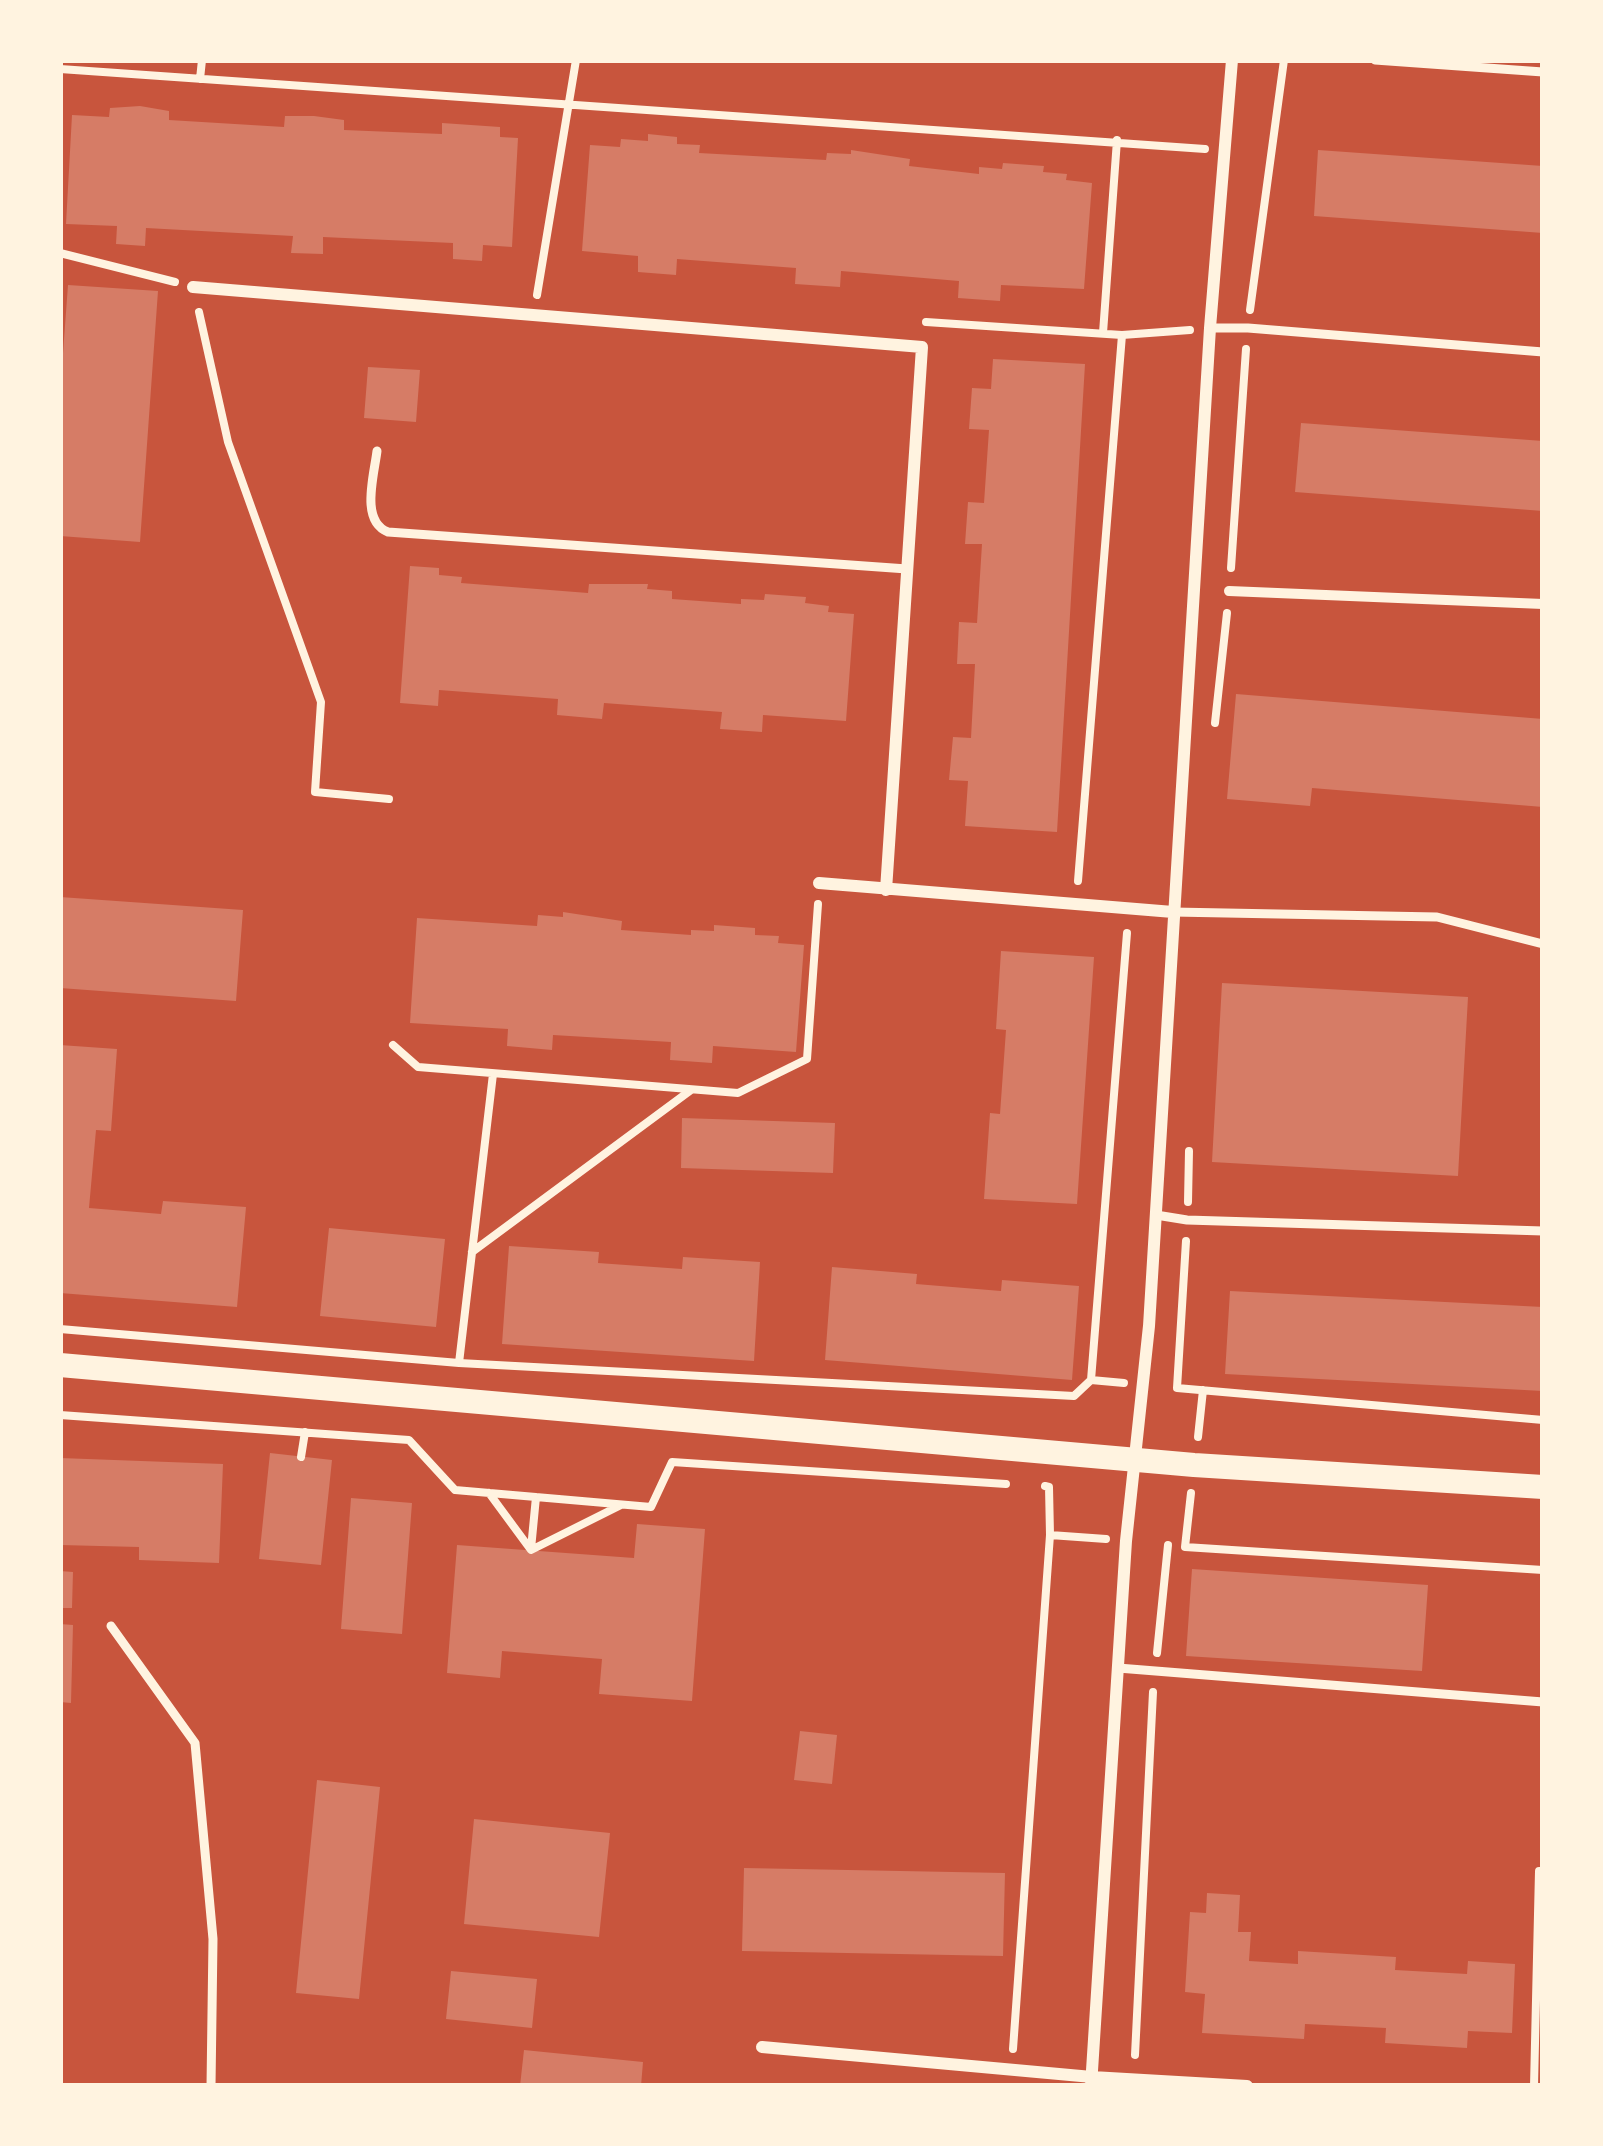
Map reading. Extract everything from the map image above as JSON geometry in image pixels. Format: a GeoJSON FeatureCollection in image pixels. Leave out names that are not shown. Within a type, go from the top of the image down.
{"type":"FeatureCollection","features":[{"type":"Feature","properties":{"kind":"main road"},"geometry":{"type":"LineString","coordinates":[[60,1365],[1132,1460],[1543,1487]]}},
{"type":"Feature","properties":{"kind":"street"},"geometry":{"type":"LineString","coordinates":[[1092,2082],[1132,1460],[1156,1216],[1210,328],[1232,60]]}},
{"type":"Feature","properties":{"kind":"street"},"geometry":{"type":"LineString","coordinates":[[194,287],[922,346],[886,890]]}},
{"type":"Feature","properties":{"kind":"street"},"geometry":{"type":"LineString","coordinates":[[1229,591],[1543,604]]}},
{"type":"Feature","properties":{"kind":"street"},"geometry":{"type":"LineString","coordinates":[[819,884],[1172,912]]}},
{"type":"Feature","properties":{"kind":"street"},"geometry":{"type":"LineString","coordinates":[[762,2048],[1011,2070],[1092,2082],[1247,2086]]}},
{"type":"Feature","properties":{"kind":"lane"},"geometry":{"type":"LineString","coordinates":[[1375,60],[1543,73]]}},
{"type":"Feature","properties":{"kind":"lane"},"geometry":{"type":"LineString","coordinates":[[1210,328],[1543,352]]}},
{"type":"Feature","properties":{"kind":"lane"},"geometry":{"type":"LineString","coordinates":[[376,451],[371,517],[378,528],[388,532],[907,569]]}},
{"type":"Feature","properties":{"kind":"lane"},"geometry":{"type":"LineString","coordinates":[[1172,912],[1437,917],[1543,944]]}},
{"type":"Feature","properties":{"kind":"lane"},"geometry":{"type":"LineString","coordinates":[[1156,1216],[1543,1231]]}},
{"type":"Feature","properties":{"kind":"lane"},"geometry":{"type":"LineString","coordinates":[[111,1626],[194,1743],[213,1939],[212,2086]]}},
{"type":"Feature","properties":{"kind":"lane"},"geometry":{"type":"LineString","coordinates":[[1118,1668],[1543,1702]]}},
{"type":"Feature","properties":{"kind":"path"},"geometry":{"type":"LineString","coordinates":[[200,79],[202,60]]}},
{"type":"Feature","properties":{"kind":"path"},"geometry":{"type":"LineString","coordinates":[[534,313],[577,60]]}},
{"type":"Feature","properties":{"kind":"path"},"geometry":{"type":"LineString","coordinates":[[1214,728],[1248,328],[1284,60]]}},
{"type":"Feature","properties":{"kind":"path"},"geometry":{"type":"LineString","coordinates":[[60,69],[1225,151]]}},
{"type":"Feature","properties":{"kind":"path"},"geometry":{"type":"LineString","coordinates":[[1102,333],[1118,140]]}},
{"type":"Feature","properties":{"kind":"path"},"geometry":{"type":"LineString","coordinates":[[60,253],[194,287],[228,442],[321,702],[315,792],[389,799]]}},
{"type":"Feature","properties":{"kind":"path"},"geometry":{"type":"LineString","coordinates":[[922,346],[927,320],[1122,335],[1210,328]]}},
{"type":"Feature","properties":{"kind":"path"},"geometry":{"type":"LineString","coordinates":[[1076,906],[1122,335]]}},
{"type":"Feature","properties":{"kind":"path"},"geometry":{"type":"LineString","coordinates":[[393,1046],[418,1067],[737,1093],[807,1059],[819,884]]}},
{"type":"Feature","properties":{"kind":"path"},"geometry":{"type":"LineString","coordinates":[[60,1329],[458,1363],[1074,1396],[1091,1380],[1128,911]]}},
{"type":"Feature","properties":{"kind":"path"},"geometry":{"type":"LineString","coordinates":[[458,1363],[493,1073]]}},
{"type":"Feature","properties":{"kind":"path"},"geometry":{"type":"LineString","coordinates":[[472,1252],[692,1089]]}},
{"type":"Feature","properties":{"kind":"path"},"geometry":{"type":"LineString","coordinates":[[1177,1388],[1189,1149]]}},
{"type":"Feature","properties":{"kind":"path"},"geometry":{"type":"LineString","coordinates":[[1091,1380],[1543,1420]]}},
{"type":"Feature","properties":{"kind":"path"},"geometry":{"type":"LineString","coordinates":[[1203,1390],[1185,1547],[1543,1570]]}},
{"type":"Feature","properties":{"kind":"path"},"geometry":{"type":"LineString","coordinates":[[60,1415],[409,1440],[455,1490],[622,1505],[651,1507],[672,1462],[1048,1486],[1050,1535],[1011,2070]]}},
{"type":"Feature","properties":{"kind":"path"},"geometry":{"type":"LineString","coordinates":[[301,1456],[304,1432]]}},
{"type":"Feature","properties":{"kind":"path"},"geometry":{"type":"LineString","coordinates":[[488,1493],[531,1550]]}},
{"type":"Feature","properties":{"kind":"path"},"geometry":{"type":"LineString","coordinates":[[531,1550],[536,1497]]}},
{"type":"Feature","properties":{"kind":"path"},"geometry":{"type":"LineString","coordinates":[[531,1550],[622,1505]]}},
{"type":"Feature","properties":{"kind":"path"},"geometry":{"type":"LineString","coordinates":[[1134,2080],[1155,1671],[1168,1545]]}},
{"type":"Feature","properties":{"kind":"path"},"geometry":{"type":"LineString","coordinates":[[1534,2086],[1539,1871],[1543,1871]]}},
{"type":"Feature","properties":{"kind":"building"},"geometry":{"type":"Polygon","coordinates":[[[110,108],[169,111],[169,120],[284,127],[285,116],[314,116],[344,120],[344,130],[442,134],[442,123],[500,127],[500,137],[518,138],[512,247],[483,245],[482,261],[453,259],[453,243],[323,237],[323,254],[291,253],[293,236],[146,228],[145,246],[116,244],[117,226],[66,224],[72,115],[109,117],[110,108]]]}},
{"type":"Feature","properties":{"kind":"building"},"geometry":{"type":"Polygon","coordinates":[[[648,134],[677,137],[677,144],[700,145],[699,153],[826,160],[827,153],[851,154],[851,150],[910,159],[909,166],[979,174],[979,167],[1002,169],[1003,163],[1044,166],[1043,172],[1067,174],[1066,180],[1092,183],[1084,289],[1001,285],[1000,301],[958,298],[959,281],[841,271],[840,287],[795,284],[796,268],[677,259],[676,275],[638,272],[638,256],[582,251],[590,145],[620,147],[621,139],[648,141],[648,134]]]}},
{"type":"Feature","properties":{"kind":"building"},"geometry":{"type":"Polygon","coordinates":[[[1318,150],[1543,166],[1543,233],[1314,216],[1318,150]]]}},
{"type":"Feature","properties":{"kind":"building"},"geometry":{"type":"Polygon","coordinates":[[[68,285],[158,291],[140,542],[60,536],[60,394],[68,285]]]}},
{"type":"Feature","properties":{"kind":"building"},"geometry":{"type":"Polygon","coordinates":[[[993,359],[1085,364],[1057,832],[965,826],[968,781],[949,780],[953,737],[971,738],[975,664],[957,664],[959,622],[977,623],[982,544],[965,544],[968,502],[984,503],[989,430],[969,429],[972,388],[991,389],[993,359]]]}},
{"type":"Feature","properties":{"kind":"building"},"geometry":{"type":"Polygon","coordinates":[[[368,367],[420,370],[416,422],[364,418],[368,367]]]}},
{"type":"Feature","properties":{"kind":"building"},"geometry":{"type":"Polygon","coordinates":[[[1301,423],[1543,441],[1543,511],[1295,492],[1301,423]]]}},
{"type":"Feature","properties":{"kind":"building"},"geometry":{"type":"Polygon","coordinates":[[[410,566],[439,568],[439,575],[462,577],[461,583],[588,593],[589,584],[648,584],[647,589],[672,591],[672,599],[741,604],[741,599],[764,600],[765,594],[806,597],[805,603],[829,606],[828,612],[854,614],[846,721],[763,715],[762,732],[720,729],[722,712],[604,703],[602,719],[557,715],[558,699],[439,690],[438,706],[400,703],[410,566]]]}},
{"type":"Feature","properties":{"kind":"building"},"geometry":{"type":"Polygon","coordinates":[[[1236,694],[1543,719],[1543,807],[1312,788],[1310,806],[1227,799],[1236,694]]]}},
{"type":"Feature","properties":{"kind":"building"},"geometry":{"type":"Polygon","coordinates":[[[60,897],[243,910],[236,1001],[60,988],[60,897]]]}},
{"type":"Feature","properties":{"kind":"building"},"geometry":{"type":"Polygon","coordinates":[[[563,912],[622,921],[621,930],[691,935],[691,930],[714,931],[714,925],[755,928],[755,935],[779,936],[778,943],[804,945],[796,1052],[713,1046],[712,1063],[670,1060],[671,1042],[553,1035],[552,1050],[507,1046],[508,1029],[410,1023],[417,918],[537,926],[538,915],[563,917],[563,912]]]}},
{"type":"Feature","properties":{"kind":"building"},"geometry":{"type":"Polygon","coordinates":[[[1001,951],[1094,957],[1077,1204],[984,1199],[990,1113],[1000,1114],[1006,1030],[996,1029],[1001,951]]]}},
{"type":"Feature","properties":{"kind":"building"},"geometry":{"type":"Polygon","coordinates":[[[1222,983],[1468,997],[1458,1176],[1212,1162],[1222,983]]]}},
{"type":"Feature","properties":{"kind":"building"},"geometry":{"type":"Polygon","coordinates":[[[60,1045],[117,1049],[111,1131],[96,1130],[89,1208],[161,1214],[163,1201],[246,1207],[237,1307],[60,1293],[60,1045]]]}},
{"type":"Feature","properties":{"kind":"building"},"geometry":{"type":"Polygon","coordinates":[[[682,1118],[835,1123],[833,1173],[681,1168],[682,1118]]]}},
{"type":"Feature","properties":{"kind":"building"},"geometry":{"type":"Polygon","coordinates":[[[329,1228],[445,1239],[436,1327],[320,1316],[329,1228]]]}},
{"type":"Feature","properties":{"kind":"building"},"geometry":{"type":"Polygon","coordinates":[[[509,1246],[599,1252],[598,1263],[682,1269],[683,1257],[760,1262],[754,1361],[502,1344],[509,1246]]]}},
{"type":"Feature","properties":{"kind":"building"},"geometry":{"type":"Polygon","coordinates":[[[832,1267],[917,1274],[916,1284],[1001,1291],[1002,1280],[1079,1286],[1072,1380],[825,1360],[832,1267]]]}},
{"type":"Feature","properties":{"kind":"building"},"geometry":{"type":"Polygon","coordinates":[[[1230,1291],[1543,1307],[1543,1391],[1225,1374],[1230,1291]]]}},
{"type":"Feature","properties":{"kind":"building"},"geometry":{"type":"Polygon","coordinates":[[[270,1453],[332,1460],[321,1565],[259,1559],[270,1453]]]}},
{"type":"Feature","properties":{"kind":"building"},"geometry":{"type":"Polygon","coordinates":[[[60,1458],[223,1464],[219,1563],[139,1560],[139,1547],[60,1545],[60,1458]]]}},
{"type":"Feature","properties":{"kind":"building"},"geometry":{"type":"Polygon","coordinates":[[[351,1498],[412,1503],[402,1634],[341,1629],[351,1498]]]}},
{"type":"Feature","properties":{"kind":"building"},"geometry":{"type":"Polygon","coordinates":[[[637,1524],[705,1529],[692,1701],[599,1694],[602,1659],[502,1651],[500,1678],[447,1673],[457,1545],[634,1558],[637,1524]]]}},
{"type":"Feature","properties":{"kind":"building"},"geometry":{"type":"Polygon","coordinates":[[[1192,1569],[1428,1585],[1422,1671],[1186,1656],[1192,1569]]]}},
{"type":"Feature","properties":{"kind":"building"},"geometry":{"type":"Polygon","coordinates":[[[60,1571],[73,1572],[72,1608],[60,1608],[60,1571]]]}},
{"type":"Feature","properties":{"kind":"building"},"geometry":{"type":"Polygon","coordinates":[[[60,1624],[73,1625],[71,1703],[60,1702],[60,1624]]]}},
{"type":"Feature","properties":{"kind":"building"},"geometry":{"type":"Polygon","coordinates":[[[800,1731],[837,1735],[832,1784],[794,1780],[800,1731]]]}},
{"type":"Feature","properties":{"kind":"building"},"geometry":{"type":"Polygon","coordinates":[[[317,1780],[380,1787],[359,1999],[296,1993],[317,1780]]]}},
{"type":"Feature","properties":{"kind":"building"},"geometry":{"type":"Polygon","coordinates":[[[474,1819],[610,1833],[599,1937],[464,1924],[474,1819]]]}},
{"type":"Feature","properties":{"kind":"building"},"geometry":{"type":"Polygon","coordinates":[[[744,1868],[1005,1873],[1003,1956],[742,1951],[744,1868]]]}},
{"type":"Feature","properties":{"kind":"building"},"geometry":{"type":"Polygon","coordinates":[[[1207,1893],[1240,1895],[1238,1932],[1251,1932],[1249,1961],[1298,1964],[1298,1951],[1396,1957],[1395,1970],[1467,1974],[1468,1961],[1515,1964],[1512,2033],[1468,2031],[1467,2048],[1385,2043],[1386,2028],[1305,2024],[1304,2039],[1202,2033],[1205,1994],[1185,1992],[1190,1912],[1206,1913],[1207,1893]]]}},
{"type":"Feature","properties":{"kind":"building"},"geometry":{"type":"Polygon","coordinates":[[[451,1971],[537,1979],[532,2028],[446,2019],[451,1971]]]}},
{"type":"Feature","properties":{"kind":"building"},"geometry":{"type":"Polygon","coordinates":[[[524,2050],[643,2062],[641,2086],[520,2086],[524,2050]]]}}]}
